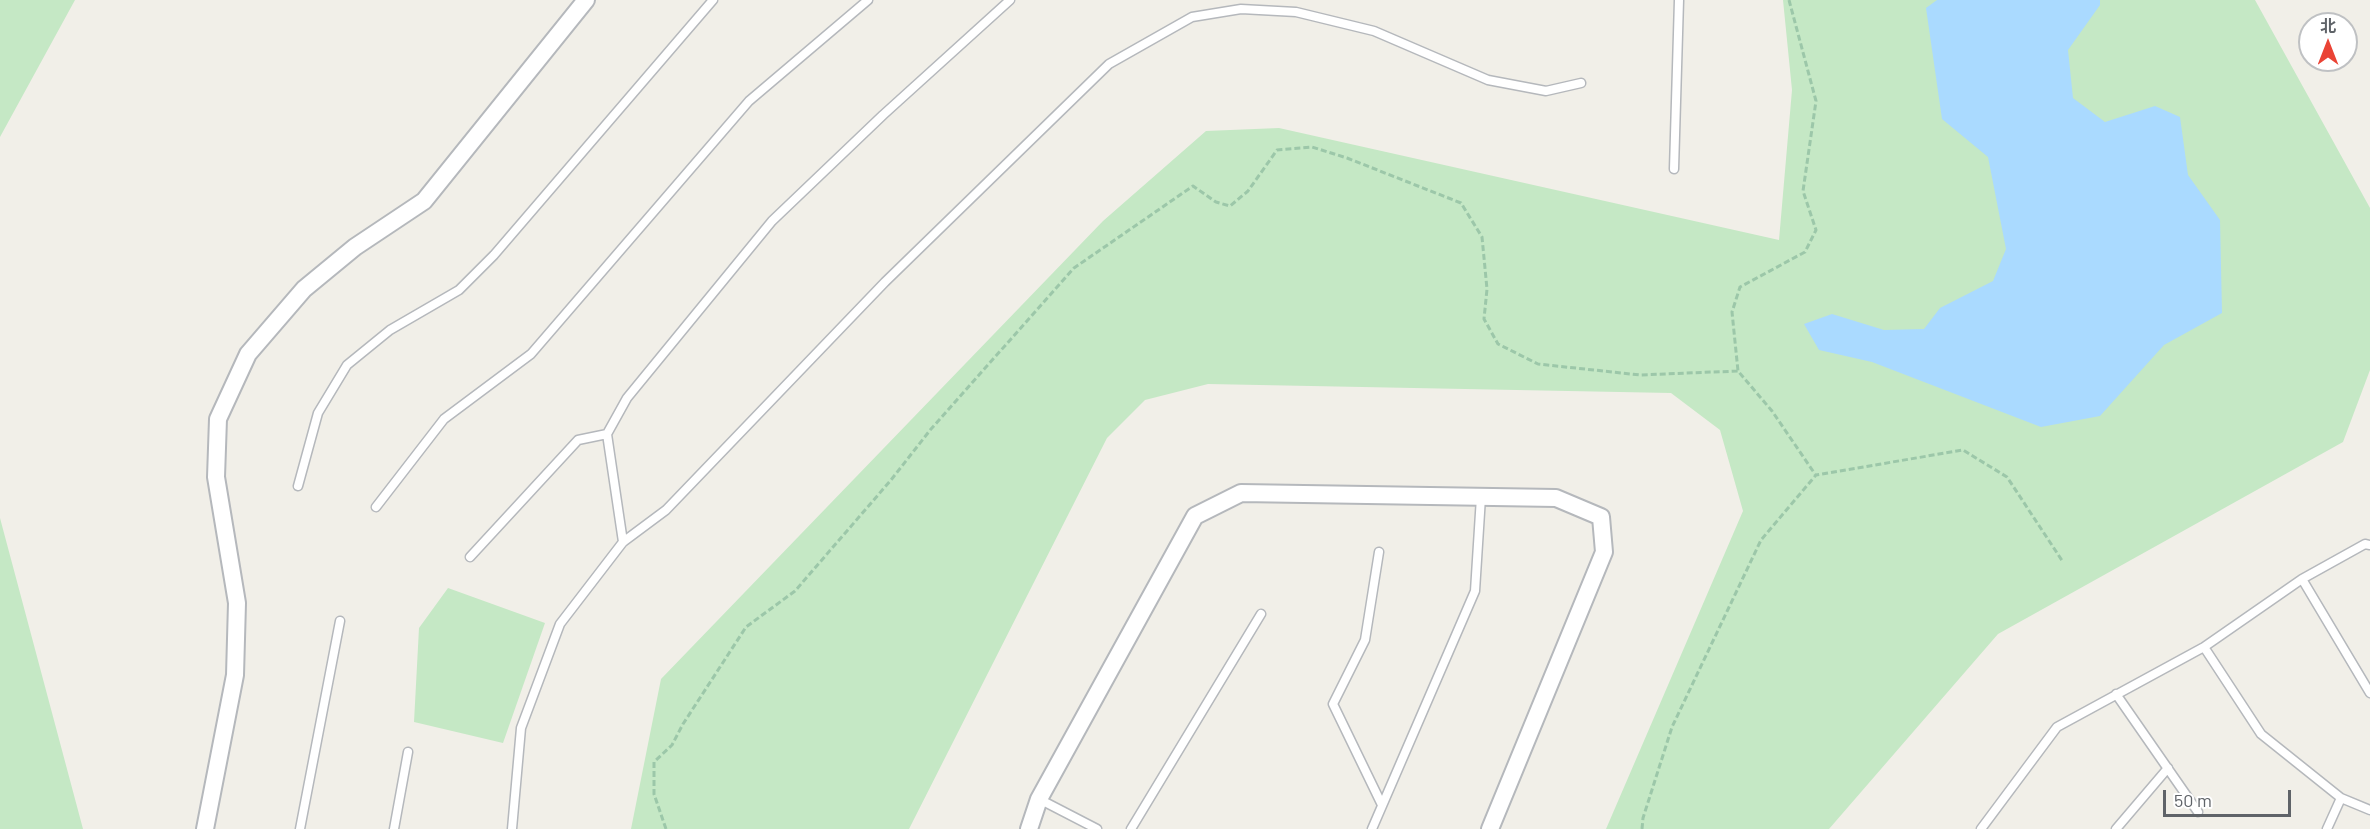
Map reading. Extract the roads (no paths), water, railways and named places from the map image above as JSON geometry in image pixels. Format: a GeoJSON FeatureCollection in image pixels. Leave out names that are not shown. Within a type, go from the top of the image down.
{"type":"FeatureCollection","features":[{"type":"Feature","properties":{"kind":"street"},"geometry":{"type":"LineString","coordinates":[[205,829],[235,675],[237,603],[216,477],[218,419],[248,354],[304,289],[355,247],[424,201],[586,0]]}},
{"type":"Feature","properties":{"kind":"street"},"geometry":{"type":"LineString","coordinates":[[1029,829],[1039,800],[1195,516],[1241,493],[1556,498],[1601,517],[1604,552],[1490,829]]}},
{"type":"Feature","properties":{"kind":"lane"},"geometry":{"type":"LineString","coordinates":[[298,486],[318,413],[347,365],[390,330],[459,290],[494,255],[713,0]]}},
{"type":"Feature","properties":{"kind":"lane"},"geometry":{"type":"LineString","coordinates":[[376,507],[444,419],[531,354],[749,101],[868,0]]}},
{"type":"Feature","properties":{"kind":"lane"},"geometry":{"type":"LineString","coordinates":[[623,542],[607,434],[627,398],[772,221],[883,115],[1010,0]]}},
{"type":"Feature","properties":{"kind":"lane"},"geometry":{"type":"LineString","coordinates":[[1674,169],[1678,0]]}},
{"type":"Feature","properties":{"kind":"lane"},"geometry":{"type":"LineString","coordinates":[[512,829],[521,728],[560,624],[623,542],[666,510],[885,282],[1109,64],[1192,17],[1241,9],[1296,12],[1374,31],[1488,80],[1546,91],[1581,84]]}},
{"type":"Feature","properties":{"kind":"lane"},"geometry":{"type":"LineString","coordinates":[[470,557],[578,440],[607,434]]}},
{"type":"Feature","properties":{"kind":"lane"},"geometry":{"type":"LineString","coordinates":[[1371,829],[1475,591],[1481,497]]}},
{"type":"Feature","properties":{"kind":"lane"},"geometry":{"type":"LineString","coordinates":[[1981,829],[2057,727],[2204,647],[2302,579],[2365,544],[2370,545]]}},
{"type":"Feature","properties":{"kind":"lane"},"geometry":{"type":"LineString","coordinates":[[1379,552],[1365,640],[1333,704],[1382,805]]}},
{"type":"Feature","properties":{"kind":"lane"},"geometry":{"type":"LineString","coordinates":[[2302,579],[2370,693]]}},
{"type":"Feature","properties":{"kind":"lane"},"geometry":{"type":"LineString","coordinates":[[1131,829],[1261,614]]}},
{"type":"Feature","properties":{"kind":"lane"},"geometry":{"type":"LineString","coordinates":[[300,829],[340,621]]}},
{"type":"Feature","properties":{"kind":"lane"},"geometry":{"type":"LineString","coordinates":[[2204,647],[2261,734],[2341,798],[2370,810]]}},
{"type":"Feature","properties":{"kind":"lane"},"geometry":{"type":"LineString","coordinates":[[2116,694],[2198,812]]}},
{"type":"Feature","properties":{"kind":"lane"},"geometry":{"type":"LineString","coordinates":[[394,829],[408,752]]}},
{"type":"Feature","properties":{"kind":"lane"},"geometry":{"type":"LineString","coordinates":[[2116,829],[2168,768]]}},
{"type":"Feature","properties":{"kind":"lane"},"geometry":{"type":"LineString","coordinates":[[2327,829],[2341,798]]}},
{"type":"Feature","properties":{"kind":"lane"},"geometry":{"type":"LineString","coordinates":[[1039,800],[1097,829]]}},
{"type":"Feature","properties":{"kind":"water"},"geometry":{"type":"Polygon","coordinates":[[[1937,0],[2100,0],[2100,5],[2068,50],[2073,98],[2105,122],[2155,106],[2180,117],[2188,175],[2220,220],[2222,313],[2164,345],[2100,416],[2041,427],[1872,362],[1819,350],[1804,324],[1832,314],[1884,330],[1924,329],[1940,308],[1993,281],[2006,249],[1988,157],[1942,119],[1926,8],[1937,0]]]}}]}
